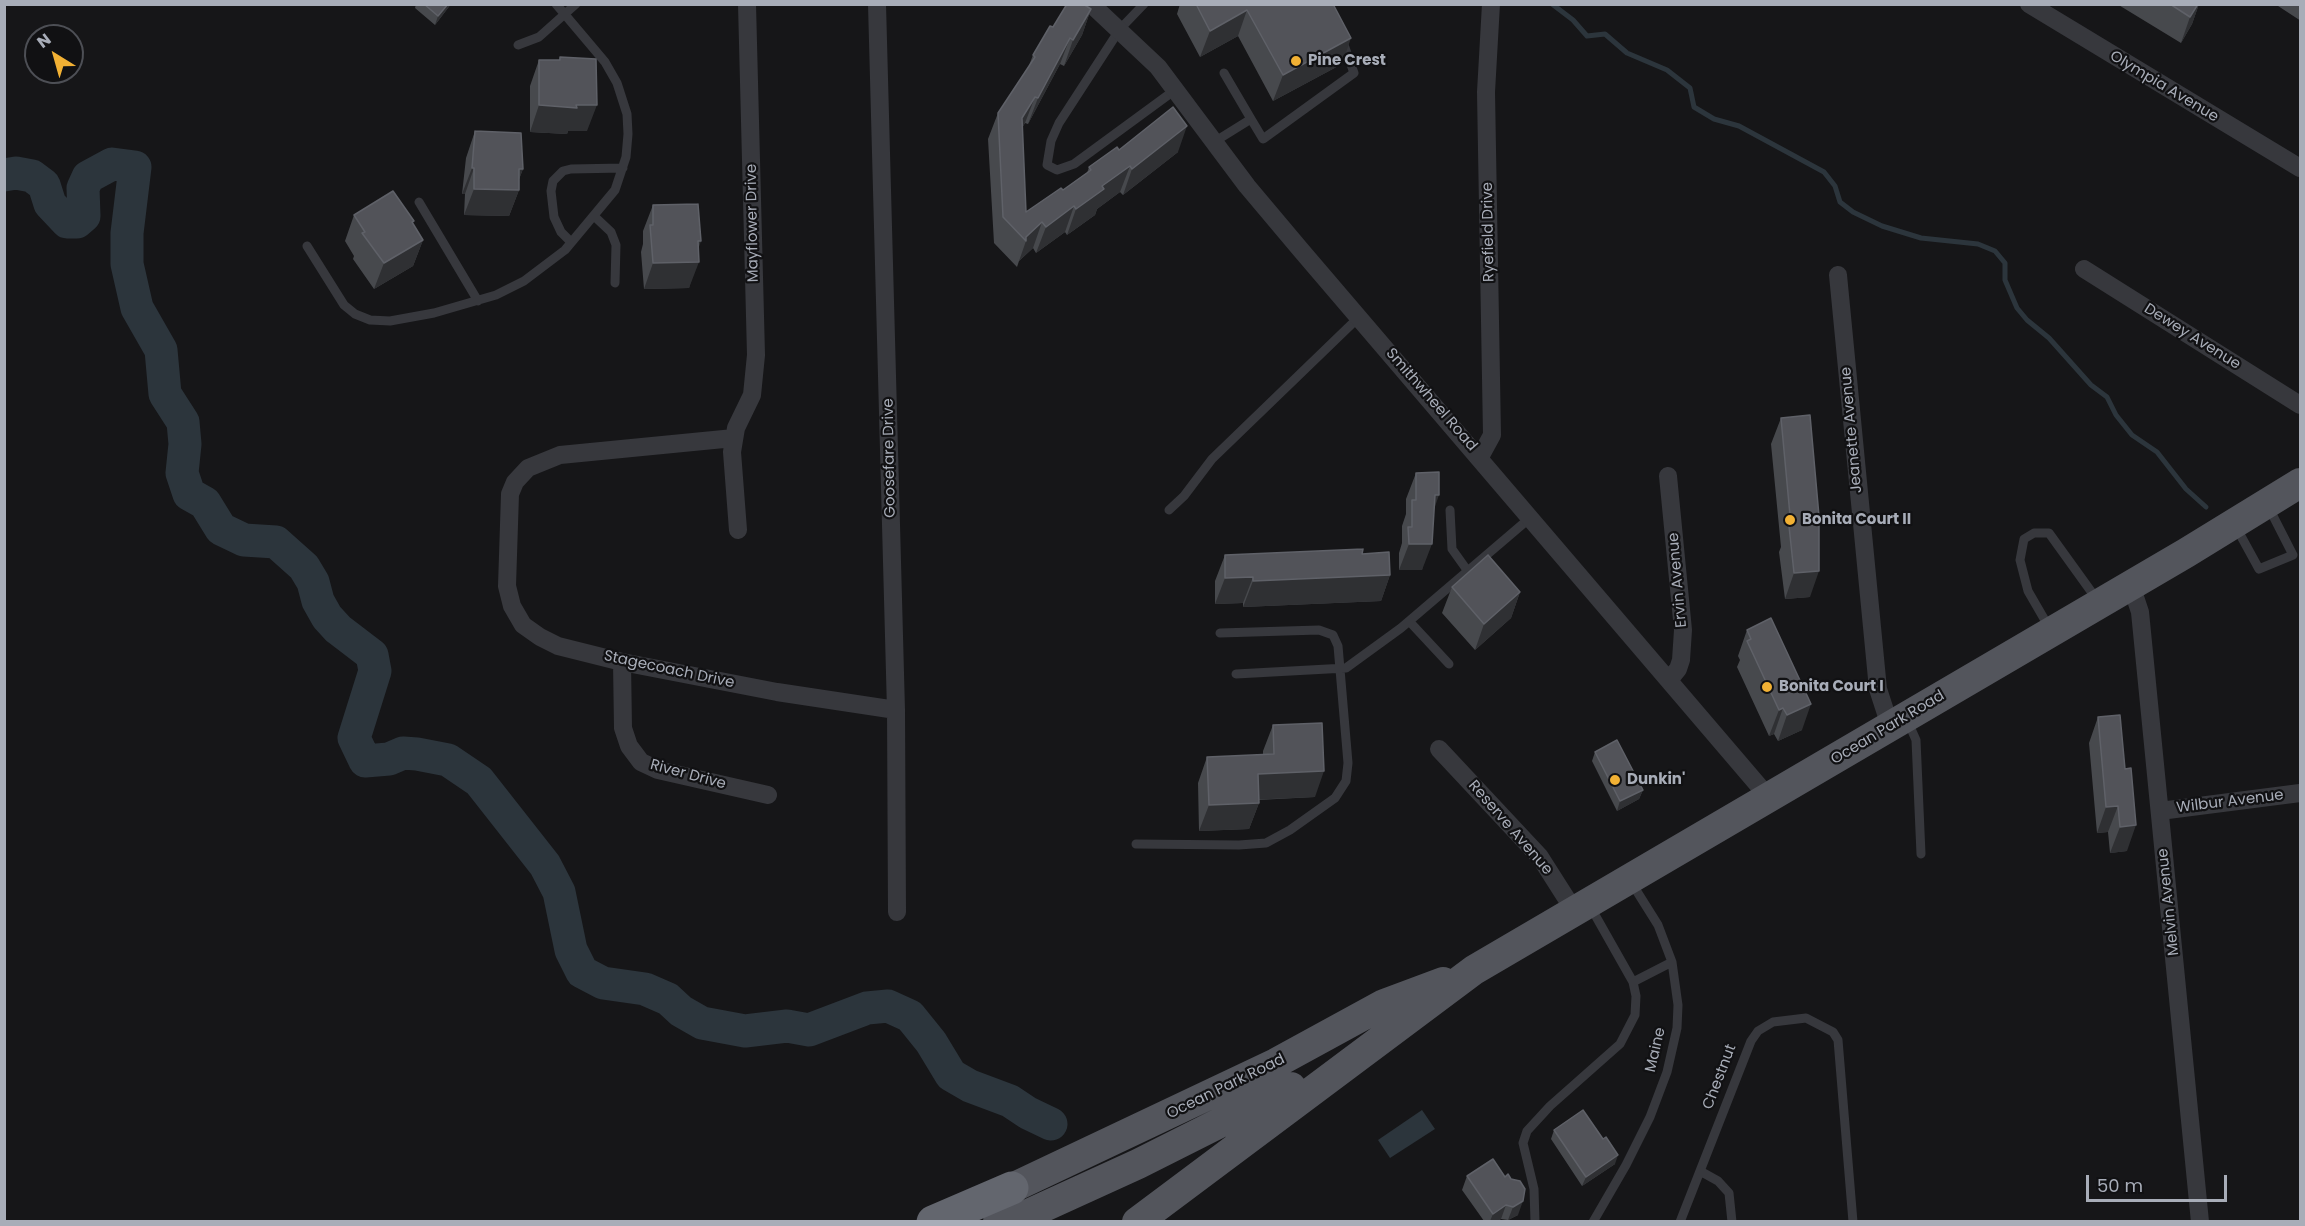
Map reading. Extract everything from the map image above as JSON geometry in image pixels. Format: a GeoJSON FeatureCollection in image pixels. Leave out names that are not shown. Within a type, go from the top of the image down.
{"type":"FeatureCollection","features":[{"type":"Feature","properties":{"kind":"highway"},"geometry":{"type":"LineString","coordinates":[[933,1221],[1012,1188]]}},
{"type":"Feature","properties":{"kind":"main road","name":"Ocean Park Road"},"geometry":{"type":"LineString","coordinates":[[1137,1221],[1474,970],[1770,799],[1898,721],[2235,525],[2301,483]]}},
{"type":"Feature","properties":{"kind":"main road","name":"Ocean Park Road"},"geometry":{"type":"LineString","coordinates":[[1012,1188],[1276,1064],[1384,1004],[1474,970]]}},
{"type":"Feature","properties":{"kind":"main road"},"geometry":{"type":"LineString","coordinates":[[1011,1221],[1197,1136],[1398,1027]]}},
{"type":"Feature","properties":{"kind":"main road"},"geometry":{"type":"LineString","coordinates":[[998,1221],[1000,1204],[1012,1188]]}},
{"type":"Feature","properties":{"kind":"street","name":"Mayflower Drive"},"geometry":{"type":"LineString","coordinates":[[738,530],[732,469],[734,438],[736,428],[752,395],[756,355],[747,4]]}},
{"type":"Feature","properties":{"kind":"street","name":"Goosefare Drive"},"geometry":{"type":"LineString","coordinates":[[877,4],[896,710],[897,912]]}},
{"type":"Feature","properties":{"kind":"street","name":"Smithwheel Road"},"geometry":{"type":"LineString","coordinates":[[1091,4],[1158,67],[1247,186],[1770,799]]}},
{"type":"Feature","properties":{"kind":"street","name":"Ryefield Drive"},"geometry":{"type":"LineString","coordinates":[[1480,457],[1492,435],[1486,92],[1491,4]]}},
{"type":"Feature","properties":{"kind":"street","name":"Olympia Avenue"},"geometry":{"type":"LineString","coordinates":[[2029,4],[2301,168]]}},
{"type":"Feature","properties":{"kind":"street","name":"Dewey Avenue"},"geometry":{"type":"LineString","coordinates":[[2084,269],[2301,405]]}},
{"type":"Feature","properties":{"kind":"street","name":"Jeanette Avenue"},"geometry":{"type":"LineString","coordinates":[[1838,275],[1878,689],[1898,721]]}},
{"type":"Feature","properties":{"kind":"street","name":"Stagecoach Drive"},"geometry":{"type":"LineString","coordinates":[[734,438],[560,455],[542,460],[528,468],[515,482],[510,494],[507,554],[507,586],[512,606],[523,625],[540,638],[558,646],[622,662],[832,702],[896,710]]}},
{"type":"Feature","properties":{"kind":"street","name":"Ervin Avenue"},"geometry":{"type":"LineString","coordinates":[[1668,476],[1683,630],[1681,660],[1675,674],[1669,680]]}},
{"type":"Feature","properties":{"kind":"street","name":"Melvin Avenue"},"geometry":{"type":"LineString","coordinates":[[2131,585],[2140,612],[2200,1221]]}},
{"type":"Feature","properties":{"kind":"street","name":"River Drive"},"geometry":{"type":"LineString","coordinates":[[622,662],[623,728],[629,746],[641,762],[658,770],[768,795]]}},
{"type":"Feature","properties":{"kind":"street","name":"Reserve Avenue"},"geometry":{"type":"LineString","coordinates":[[1439,748],[1540,857],[1582,908]]}},
{"type":"Feature","properties":{"kind":"street","name":"Wilbur Avenue"},"geometry":{"type":"LineString","coordinates":[[2160,811],[2301,793]]}},
{"type":"Feature","properties":{"kind":"lane"},"geometry":{"type":"LineString","coordinates":[[307,246],[344,305],[355,314],[370,320],[390,321],[434,313],[478,301],[524,281],[571,242],[615,190],[623,168],[628,134],[623,95],[605,62],[556,4]]}},
{"type":"Feature","properties":{"kind":"lane"},"geometry":{"type":"LineString","coordinates":[[518,45],[539,37],[576,4]]}},
{"type":"Feature","properties":{"kind":"lane"},"geometry":{"type":"LineString","coordinates":[[1144,4],[1120,29],[1054,132],[1047,160],[1050,168],[1064,169],[1074,164],[1175,90]]}},
{"type":"Feature","properties":{"kind":"lane"},"geometry":{"type":"LineString","coordinates":[[1224,73],[1263,139],[1354,73],[1339,31]]}},
{"type":"Feature","properties":{"kind":"lane"},"geometry":{"type":"LineString","coordinates":[[1214,142],[1251,119]]}},
{"type":"Feature","properties":{"kind":"lane"},"geometry":{"type":"LineString","coordinates":[[571,242],[556,225],[551,201],[553,182],[563,171],[571,169],[623,168]]}},
{"type":"Feature","properties":{"kind":"lane"},"geometry":{"type":"LineString","coordinates":[[419,202],[478,301]]}},
{"type":"Feature","properties":{"kind":"lane"},"geometry":{"type":"LineString","coordinates":[[594,216],[610,232],[616,245],[615,283]]}},
{"type":"Feature","properties":{"kind":"lane"},"geometry":{"type":"LineString","coordinates":[[1169,510],[1184,496],[1212,459],[1359,317]]}},
{"type":"Feature","properties":{"kind":"lane"},"geometry":{"type":"LineString","coordinates":[[2235,525],[2259,569],[2292,555],[2267,504]]}},
{"type":"Feature","properties":{"kind":"lane"},"geometry":{"type":"LineString","coordinates":[[1450,510],[1452,549],[1467,570]]}},
{"type":"Feature","properties":{"kind":"lane"},"geometry":{"type":"LineString","coordinates":[[1236,674],[1340,670],[1363,657],[1409,621],[1531,517]]}},
{"type":"Feature","properties":{"kind":"lane"},"geometry":{"type":"LineString","coordinates":[[2051,631],[2028,591],[2020,560],[2024,539],[2034,533],[2049,533],[2099,603]]}},
{"type":"Feature","properties":{"kind":"lane"},"geometry":{"type":"LineString","coordinates":[[1409,621],[1449,664]]}},
{"type":"Feature","properties":{"kind":"lane"},"geometry":{"type":"LineString","coordinates":[[1136,844],[1266,843],[1290,830],[1335,798],[1342,789],[1349,772],[1336,639],[1327,631],[1220,633]]}},
{"type":"Feature","properties":{"kind":"lane"},"geometry":{"type":"LineString","coordinates":[[1898,721],[1916,740],[1921,854]]}},
{"type":"Feature","properties":{"kind":"lane","name":"Maine"},"geometry":{"type":"LineString","coordinates":[[1593,1221],[1626,1166],[1650,1117],[1667,1072],[1677,1028],[1678,1005],[1672,962],[1658,925],[1630,880]]}},
{"type":"Feature","properties":{"kind":"lane"},"geometry":{"type":"LineString","coordinates":[[1535,1221],[1534,1189],[1523,1143],[1527,1131],[1550,1106],[1620,1044],[1635,1015],[1636,996],[1633,982],[1582,908]]}},
{"type":"Feature","properties":{"kind":"lane"},"geometry":{"type":"LineString","coordinates":[[1633,982],[1672,962]]}},
{"type":"Feature","properties":{"kind":"lane","name":"Chestnut"},"geometry":{"type":"LineString","coordinates":[[1680,1221],[1750,1041],[1758,1031],[1773,1022],[1806,1018],[1833,1032],[1838,1040],[1853,1221]]}},
{"type":"Feature","properties":{"kind":"lane"},"geometry":{"type":"LineString","coordinates":[[1700,1171],[1718,1181],[1729,1193],[1732,1221]]}},
{"type":"Feature","properties":{"kind":"shaded area"},"geometry":{"type":"Polygon","coordinates":[[[1422,1110],[1435,1129],[1390,1158],[1378,1140],[1422,1110]]]}},
{"type":"Feature","properties":{"kind":"building"},"geometry":{"type":"Polygon","coordinates":[[[424,4],[448,4],[438,16],[424,4]]]}},
{"type":"Feature","properties":{"kind":"building"},"geometry":{"type":"Polygon","coordinates":[[[1067,4],[1083,4],[1091,9],[1073,40],[1070,38],[1038,98],[1035,97],[1022,118],[1026,212],[1091,170],[1089,167],[1117,147],[1119,150],[1173,107],[1187,126],[1132,169],[1130,166],[1102,186],[1104,189],[1076,209],[1074,206],[1046,227],[1042,222],[1026,237],[1026,241],[1003,217],[998,113],[1035,57],[1033,55],[1050,26],[1053,27],[1067,4]]]}},
{"type":"Feature","properties":{"kind":"building"},"geometry":{"type":"Polygon","coordinates":[[[1196,4],[1333,4],[1351,38],[1283,75],[1247,10],[1210,31],[1196,4]]]}},
{"type":"Feature","properties":{"kind":"building"},"geometry":{"type":"Polygon","coordinates":[[[2170,4],[2198,4],[2190,17],[2170,4]]]}},
{"type":"Feature","properties":{"kind":"building"},"geometry":{"type":"Polygon","coordinates":[[[560,57],[596,59],[597,105],[576,105],[577,108],[539,105],[539,60],[560,60],[560,57]]]}},
{"type":"Feature","properties":{"kind":"building"},"geometry":{"type":"Polygon","coordinates":[[[475,131],[521,133],[523,169],[519,169],[519,190],[474,189],[474,168],[472,168],[475,131]]]}},
{"type":"Feature","properties":{"kind":"building"},"geometry":{"type":"Polygon","coordinates":[[[393,191],[414,221],[412,222],[423,240],[384,263],[362,233],[365,232],[354,215],[393,191]]]}},
{"type":"Feature","properties":{"kind":"building"},"geometry":{"type":"Polygon","coordinates":[[[698,204],[701,241],[698,241],[699,262],[653,263],[650,225],[653,225],[653,205],[698,204]]]}},
{"type":"Feature","properties":{"kind":"building"},"geometry":{"type":"Polygon","coordinates":[[[1810,415],[1819,516],[1819,571],[1794,573],[1781,418],[1810,415]]]}},
{"type":"Feature","properties":{"kind":"building"},"geometry":{"type":"Polygon","coordinates":[[[1439,472],[1439,495],[1435,495],[1432,544],[1409,544],[1408,527],[1412,527],[1412,500],[1416,500],[1416,473],[1439,472]]]}},
{"type":"Feature","properties":{"kind":"building"},"geometry":{"type":"Polygon","coordinates":[[[1363,549],[1362,554],[1389,552],[1390,575],[1253,581],[1253,577],[1225,578],[1225,555],[1363,549]]]}},
{"type":"Feature","properties":{"kind":"building"},"geometry":{"type":"Polygon","coordinates":[[[1488,555],[1520,592],[1484,624],[1452,587],[1488,555]]]}},
{"type":"Feature","properties":{"kind":"building"},"geometry":{"type":"Polygon","coordinates":[[[1771,618],[1811,704],[1787,715],[1783,708],[1779,710],[1747,641],[1751,639],[1747,630],[1771,618]]]}},
{"type":"Feature","properties":{"kind":"building"},"geometry":{"type":"Polygon","coordinates":[[[2120,715],[2125,769],[2131,768],[2136,825],[2120,827],[2118,806],[2106,807],[2098,717],[2120,715]]]}},
{"type":"Feature","properties":{"kind":"building"},"geometry":{"type":"Polygon","coordinates":[[[1322,723],[1324,771],[1258,774],[1259,803],[1209,805],[1207,757],[1274,754],[1273,725],[1322,723]]]}},
{"type":"Feature","properties":{"kind":"building","name":"Dunkin'"},"geometry":{"type":"Polygon","coordinates":[[[1617,740],[1643,790],[1620,801],[1595,752],[1617,740]]]}},
{"type":"Feature","properties":{"kind":"building"},"geometry":{"type":"Polygon","coordinates":[[[1583,1110],[1603,1139],[1606,1137],[1618,1155],[1586,1177],[1554,1130],[1583,1110]]]}},
{"type":"Feature","properties":{"kind":"building"},"geometry":{"type":"Polygon","coordinates":[[[1493,1159],[1505,1177],[1508,1174],[1511,1179],[1520,1181],[1525,1189],[1523,1201],[1513,1207],[1506,1205],[1493,1214],[1467,1176],[1493,1159]]]}},
{"type":"Feature","properties":{"kind":"waterway"},"geometry":{"type":"LineString","coordinates":[[1552,4],[1573,20],[1587,36],[1605,34],[1627,53],[1667,70],[1690,88],[1694,107],[1714,119],[1739,126],[1824,172],[1835,186],[1840,202],[1853,212],[1882,226],[1921,238],[1978,244],[1995,251],[2005,263],[2005,280],[2017,308],[2027,320],[2049,338],[2091,385],[2107,397],[2116,415],[2132,435],[2157,452],[2186,489],[2206,507]]}},
{"type":"Feature","properties":{"kind":"waterway"},"geometry":{"type":"LineString","coordinates":[[4,175],[16,173],[32,176],[44,185],[50,204],[67,222],[77,222],[84,216],[83,188],[88,177],[112,164],[135,167],[127,233],[127,264],[137,308],[161,350],[165,394],[183,422],[185,444],[182,473],[189,494],[205,503],[221,529],[244,540],[276,542],[304,567],[313,582],[318,601],[327,617],[338,629],[372,655],[375,671],[354,738],[365,761],[389,759],[403,753],[417,754],[448,760],[479,781],[545,865],[559,892],[571,950],[582,972],[603,983],[645,989],[668,999],[681,1011],[702,1023],[745,1031],[787,1026],[809,1030],[867,1008],[888,1006],[910,1016],[931,1042],[951,1075],[970,1086],[1010,1101],[1051,1124]]}},
{"type":"Feature","properties":{"kind":"place","name":"Pine Crest"},"geometry":{"type":"Point","coordinates":[1296,61]}},
{"type":"Feature","properties":{"kind":"place","name":"Bonita Court II"},"geometry":{"type":"Point","coordinates":[1790,520]}},
{"type":"Feature","properties":{"kind":"place","name":"Bonita Court I"},"geometry":{"type":"Point","coordinates":[1767,687]}},
{"type":"Feature","properties":{"kind":"place","name":"Dunkin'"},"geometry":{"type":"Point","coordinates":[1615,780]}}]}
